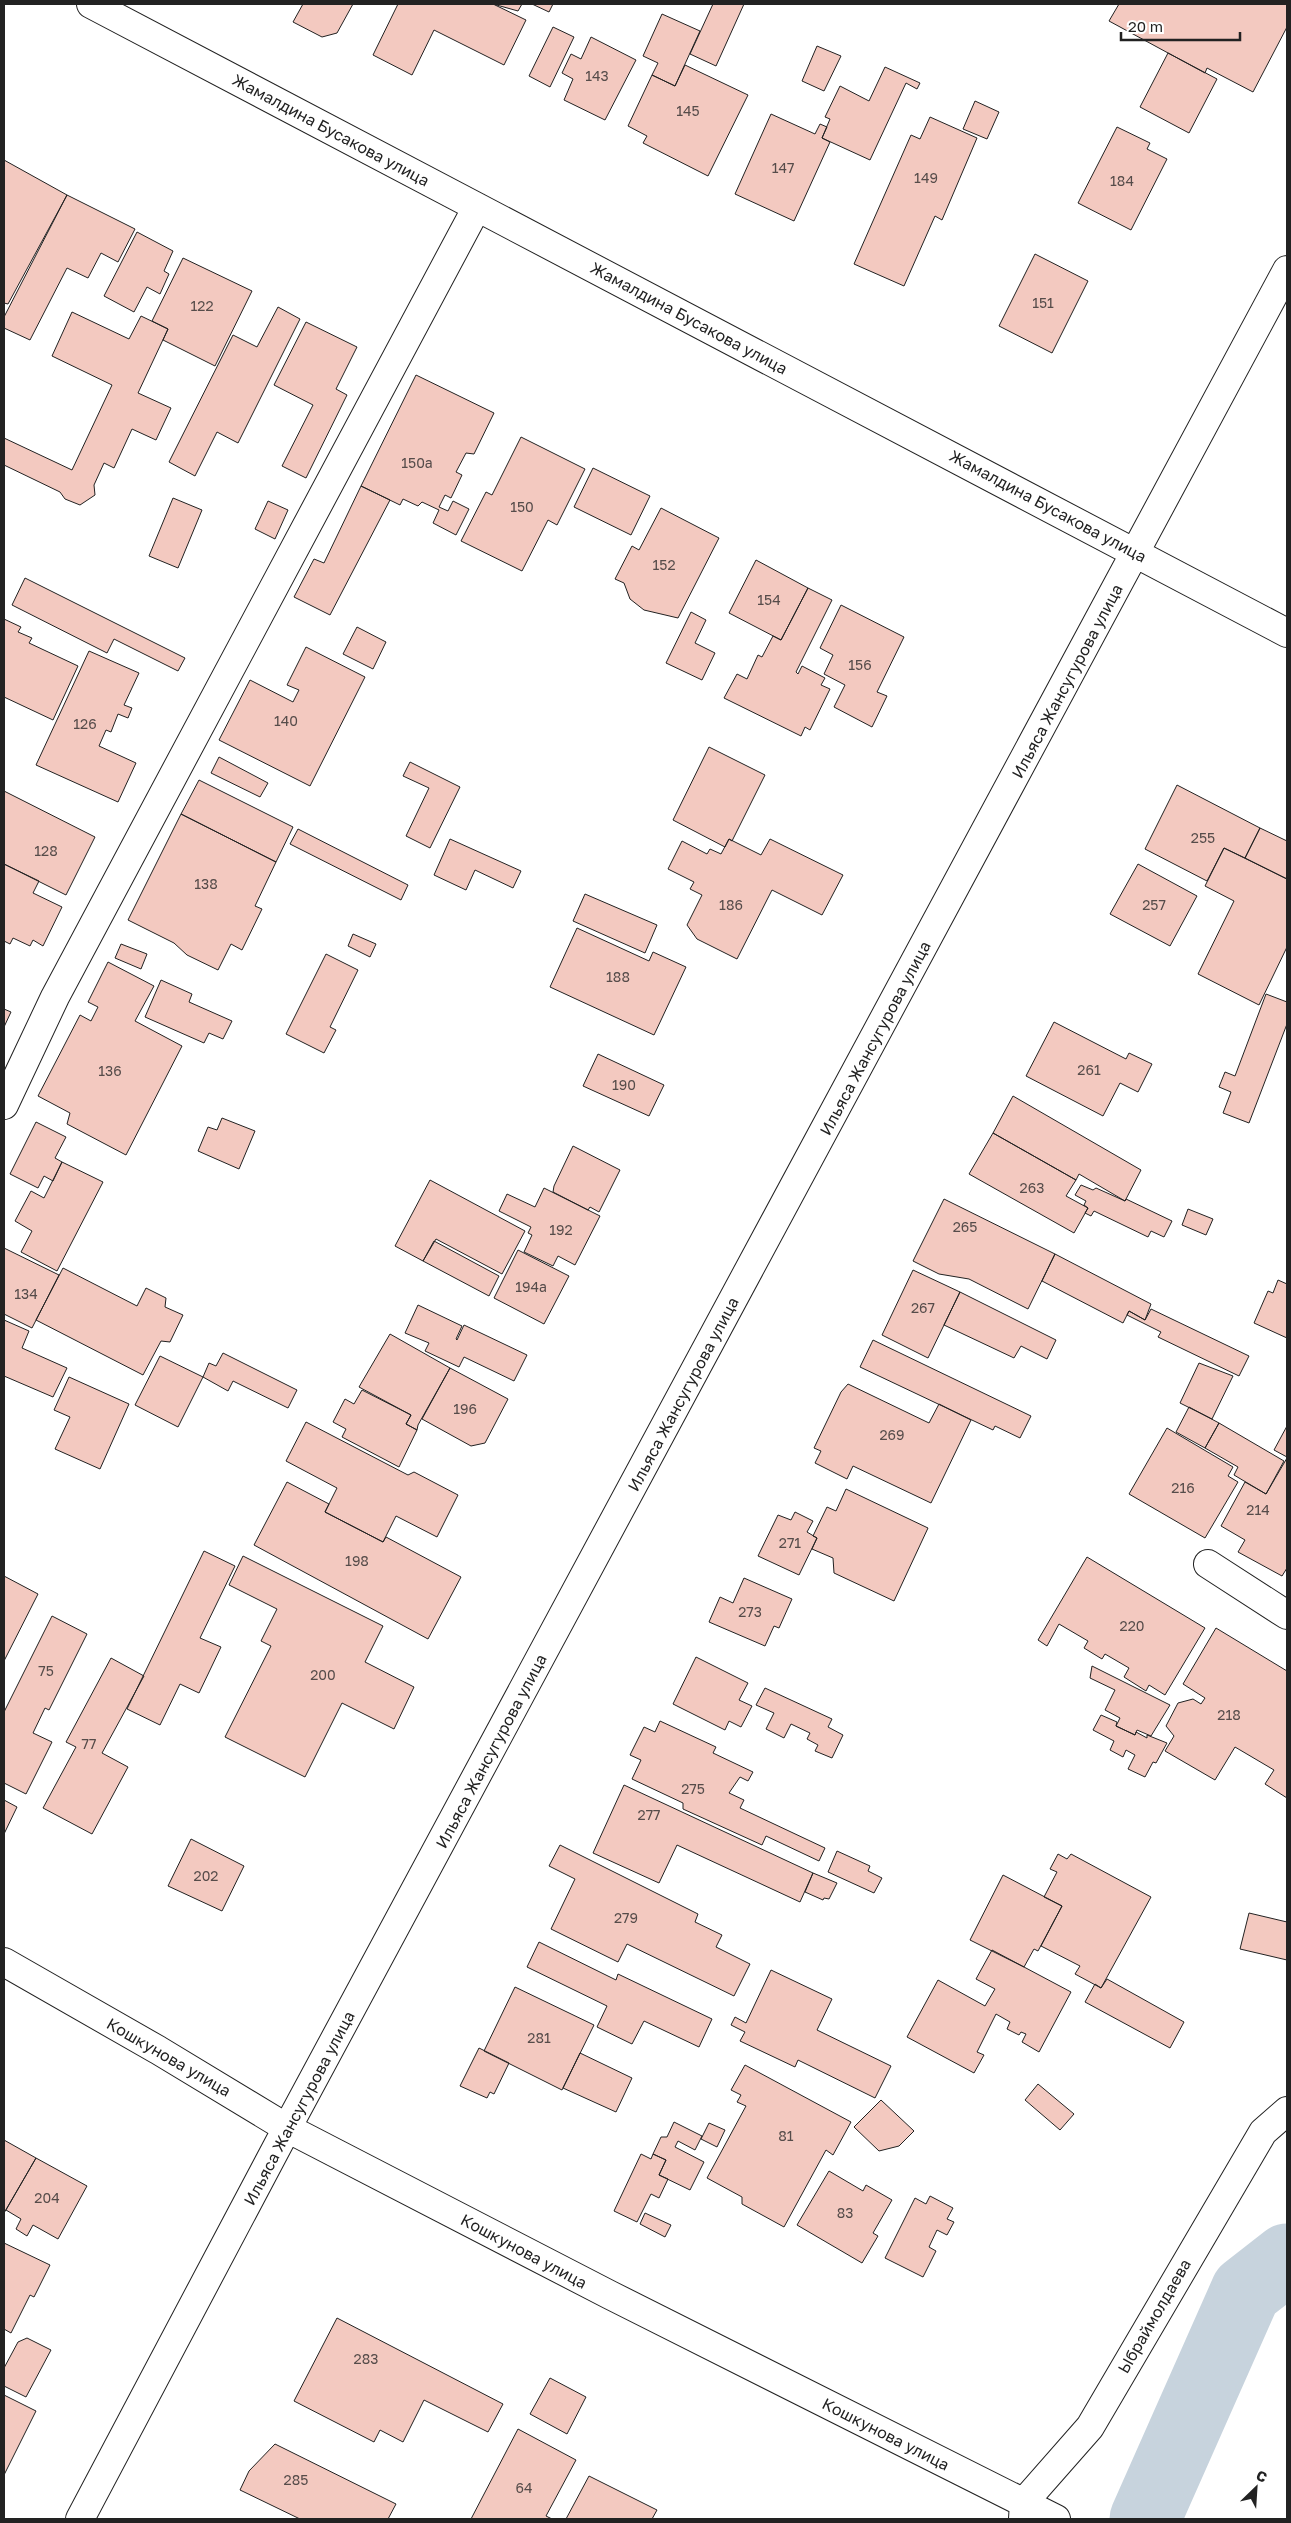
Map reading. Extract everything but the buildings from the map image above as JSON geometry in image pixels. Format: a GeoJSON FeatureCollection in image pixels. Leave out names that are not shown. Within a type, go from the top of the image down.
{"type":"FeatureCollection","features":[{"type":"Feature","properties":{"kind":"street","name":"Жамалдина Бусакова улица"},"geometry":{"type":"LineString","coordinates":[[91,4],[1287,632]]}},
{"type":"Feature","properties":{"kind":"street"},"geometry":{"type":"LineString","coordinates":[[4,1105],[55,997],[477,207]]}},
{"type":"Feature","properties":{"kind":"street","name":"Ильяса Жансугурова улица"},"geometry":{"type":"LineString","coordinates":[[80,2519],[288,2128],[1287,270]]}},
{"type":"Feature","properties":{"kind":"street"},"geometry":{"type":"LineString","coordinates":[[1208,1564],[1287,1615]]}},
{"type":"Feature","properties":{"kind":"street","name":"Кошкунова улица"},"geometry":{"type":"LineString","coordinates":[[4,1962],[158,2050],[288,2128],[1024,2511],[1056,2519]]}},
{"type":"Feature","properties":{"kind":"street","name":"Ыбраймолдаева"},"geometry":{"type":"LineString","coordinates":[[1024,2511],[1090,2427],[1263,2132],[1287,2111]]}},
{"type":"Feature","properties":{"kind":"waterway"},"geometry":{"type":"LineString","coordinates":[[1145,2519],[1246,2291],[1287,2259]]}}]}
